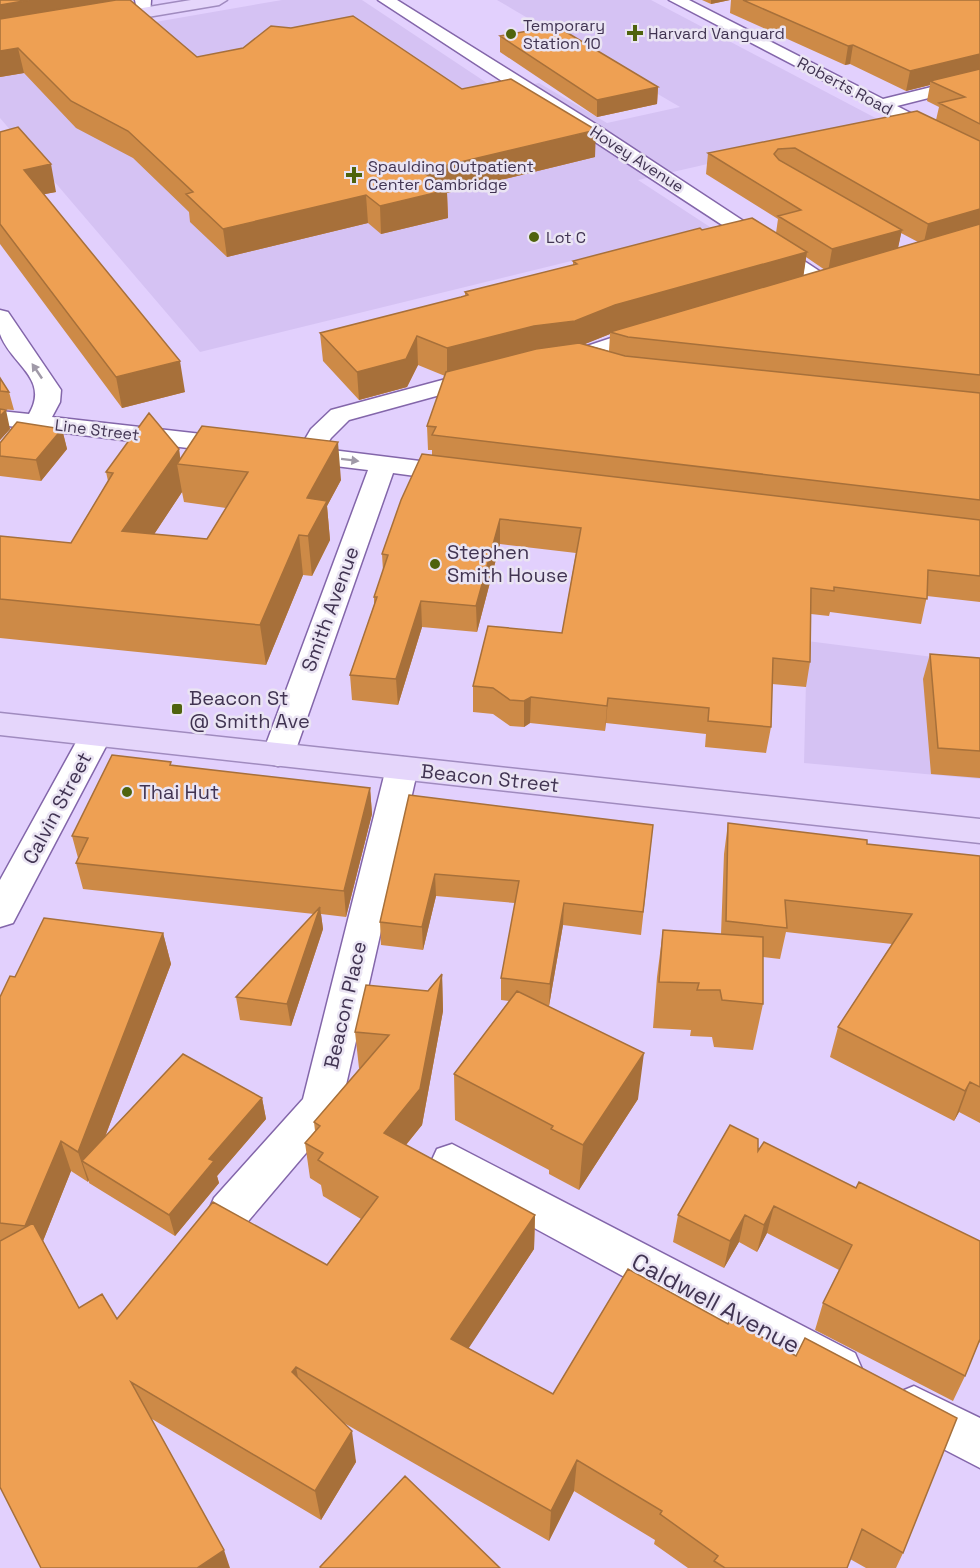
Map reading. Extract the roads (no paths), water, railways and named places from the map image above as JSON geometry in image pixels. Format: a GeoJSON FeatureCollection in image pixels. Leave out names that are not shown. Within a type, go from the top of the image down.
{"type":"FeatureCollection","features":[{"type":"Feature","properties":{"kind":"main road"},"geometry":{"type":"LineString","coordinates":[[89,22],[144,6],[219,0]]}},
{"type":"Feature","properties":{"kind":"main road","name":"Beacon Street"},"geometry":{"type":"LineString","coordinates":[[0,724],[980,831]]}},
{"type":"Feature","properties":{"kind":"street","name":"Hovey Avenue"},"geometry":{"type":"LineString","coordinates":[[386,0],[825,282]]}},
{"type":"Feature","properties":{"kind":"street","name":"Roberts Road"},"geometry":{"type":"LineString","coordinates":[[677,0],[980,156]]}},
{"type":"Feature","properties":{"kind":"street"},"geometry":{"type":"LineString","coordinates":[[702,13],[724,8]]}},
{"type":"Feature","properties":{"kind":"street"},"geometry":{"type":"LineString","coordinates":[[881,105],[980,80]]}},
{"type":"Feature","properties":{"kind":"street"},"geometry":{"type":"LineString","coordinates":[[893,128],[915,123]]}},
{"type":"Feature","properties":{"kind":"street"},"geometry":{"type":"LineString","coordinates":[[803,289],[847,276]]}},
{"type":"Feature","properties":{"kind":"street"},"geometry":{"type":"LineString","coordinates":[[0,317],[49,390],[48,402],[36,423]]}},
{"type":"Feature","properties":{"kind":"street"},"geometry":{"type":"LineString","coordinates":[[534,363],[579,357],[622,340],[679,324]]}},
{"type":"Feature","properties":{"kind":"street"},"geometry":{"type":"LineString","coordinates":[[579,357],[616,367]]}},
{"type":"Feature","properties":{"kind":"street"},"geometry":{"type":"LineString","coordinates":[[309,454],[320,434],[340,415],[500,372]]}},
{"type":"Feature","properties":{"kind":"street","name":"Line Street"},"geometry":{"type":"LineString","coordinates":[[0,418],[489,477]]}},
{"type":"Feature","properties":{"kind":"street","name":"Smith Avenue"},"geometry":{"type":"LineString","coordinates":[[278,755],[383,464]]}},
{"type":"Feature","properties":{"kind":"street","name":"Calvin Street"},"geometry":{"type":"LineString","coordinates":[[0,913],[96,735]]}},
{"type":"Feature","properties":{"kind":"street","name":"Beacon Place"},"geometry":{"type":"LineString","coordinates":[[229,1212],[321,1107],[402,768]]}},
{"type":"Feature","properties":{"kind":"street","name":"Caldwell Avenue"},"geometry":{"type":"LineString","coordinates":[[452,1162],[980,1444]]}},
{"type":"Feature","properties":{"kind":"place","name":"Harvard Vanguard"},"geometry":{"type":"Point","coordinates":[635,33]}},
{"type":"Feature","properties":{"kind":"place","name":"Temporary Station 10"},"geometry":{"type":"Point","coordinates":[511,34]}},
{"type":"Feature","properties":{"kind":"place","name":"Spaulding Outpatient Center Cambridge"},"geometry":{"type":"Point","coordinates":[354,175]}},
{"type":"Feature","properties":{"kind":"place","name":"Lot C"},"geometry":{"type":"Point","coordinates":[534,237]}},
{"type":"Feature","properties":{"kind":"place","name":"Stephen Smith House"},"geometry":{"type":"Point","coordinates":[435,564]}},
{"type":"Feature","properties":{"kind":"place","name":"Beacon St @ Smith Ave"},"geometry":{"type":"Point","coordinates":[177,709]}},
{"type":"Feature","properties":{"kind":"place","name":"Thai Hut"},"geometry":{"type":"Point","coordinates":[127,792]}}]}
